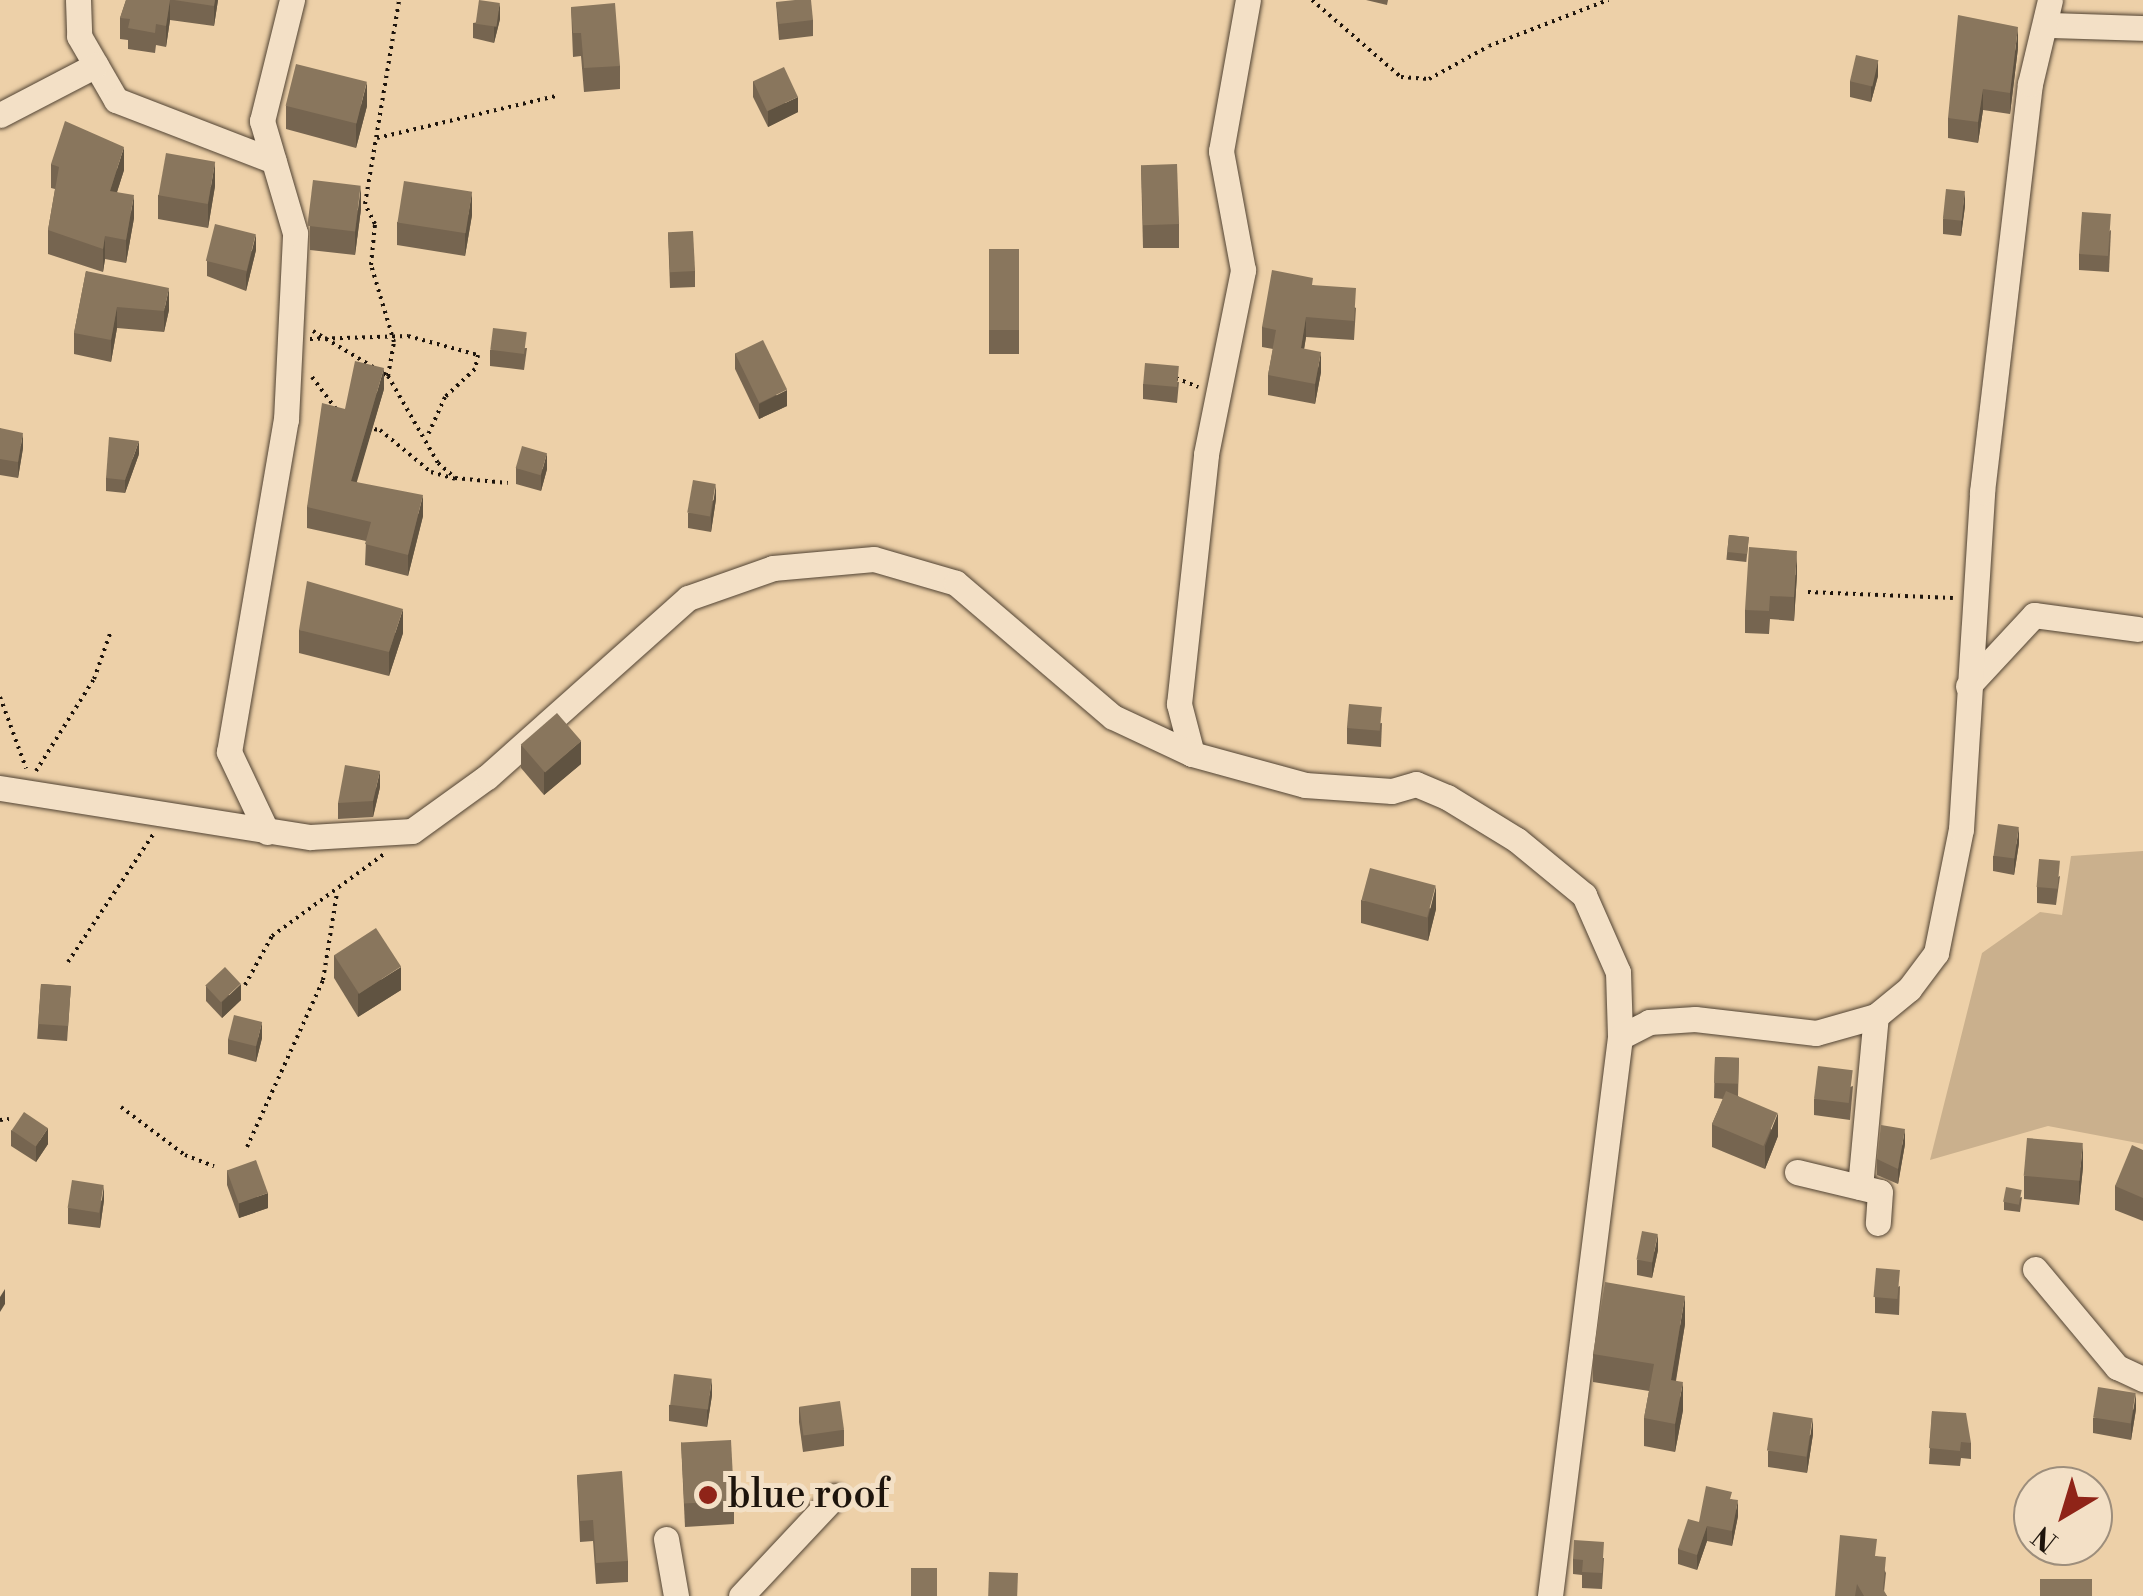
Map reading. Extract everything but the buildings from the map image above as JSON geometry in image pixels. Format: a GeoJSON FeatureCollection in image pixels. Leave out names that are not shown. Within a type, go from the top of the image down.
{"type":"FeatureCollection","features":[{"type":"Feature","properties":{"kind":"street"},"geometry":{"type":"LineString","coordinates":[[78,0],[79,36],[116,100],[274,161]]}},
{"type":"Feature","properties":{"kind":"street"},"geometry":{"type":"LineString","coordinates":[[267,832],[228,752],[286,420],[295,233],[262,121],[292,0]]}},
{"type":"Feature","properties":{"kind":"street"},"geometry":{"type":"LineString","coordinates":[[1192,754],[1179,704],[1206,454],[1243,270],[1221,151],[1248,0]]}},
{"type":"Feature","properties":{"kind":"street"},"geometry":{"type":"LineString","coordinates":[[1620,1037],[1650,1022],[1752,1022],[1816,1033],[1876,1016],[1909,989],[1936,952],[1948,911],[1961,828],[1982,492],[2030,84],[2049,13],[2143,28]]}},
{"type":"Feature","properties":{"kind":"street"},"geometry":{"type":"LineString","coordinates":[[0,114],[96,65]]}},
{"type":"Feature","properties":{"kind":"street"},"geometry":{"type":"LineString","coordinates":[[0,788],[310,837],[412,831],[486,777],[688,598],[773,568],[874,559],[956,583],[1113,716],[1192,754],[1305,784],[1392,792],[1416,784],[1517,840],[1584,895],[1618,972],[1620,1037],[1550,1596]]}},
{"type":"Feature","properties":{"kind":"street"},"geometry":{"type":"LineString","coordinates":[[1968,686],[2034,615],[2138,629]]}},
{"type":"Feature","properties":{"kind":"street"},"geometry":{"type":"LineString","coordinates":[[1860,1188],[1876,1016]]}},
{"type":"Feature","properties":{"kind":"street"},"geometry":{"type":"LineString","coordinates":[[1797,1172],[1880,1192],[1878,1222]]}},
{"type":"Feature","properties":{"kind":"street"},"geometry":{"type":"LineString","coordinates":[[2035,1269],[2117,1367],[2143,1378]]}},
{"type":"Feature","properties":{"kind":"street"},"geometry":{"type":"LineString","coordinates":[[741,1596],[836,1496]]}},
{"type":"Feature","properties":{"kind":"street"},"geometry":{"type":"LineString","coordinates":[[666,1539],[676,1596]]}},
{"type":"Feature","properties":{"kind":"path"},"geometry":{"type":"LineString","coordinates":[[388,376],[392,336],[372,265],[375,224],[364,204],[399,0]]}},
{"type":"Feature","properties":{"kind":"path"},"geometry":{"type":"LineString","coordinates":[[1312,0],[1402,77],[1429,79],[1489,46],[1608,0]]}},
{"type":"Feature","properties":{"kind":"path"},"geometry":{"type":"LineString","coordinates":[[377,138],[556,96]]}},
{"type":"Feature","properties":{"kind":"path"},"geometry":{"type":"LineString","coordinates":[[290,340],[392,336],[478,355],[475,370],[446,397],[427,437]]}},
{"type":"Feature","properties":{"kind":"path"},"geometry":{"type":"LineString","coordinates":[[290,340],[327,339],[388,376],[427,437],[438,463],[455,478]]}},
{"type":"Feature","properties":{"kind":"path"},"geometry":{"type":"LineString","coordinates":[[290,340],[340,416]]}},
{"type":"Feature","properties":{"kind":"path"},"geometry":{"type":"LineString","coordinates":[[364,427],[380,430],[431,472],[508,484]]}},
{"type":"Feature","properties":{"kind":"path"},"geometry":{"type":"LineString","coordinates":[[1808,592],[1934,594],[1978,603]]}},
{"type":"Feature","properties":{"kind":"path"},"geometry":{"type":"LineString","coordinates":[[0,697],[30,779],[94,678],[111,631]]}},
{"type":"Feature","properties":{"kind":"path"},"geometry":{"type":"LineString","coordinates":[[68,962],[169,813]]}},
{"type":"Feature","properties":{"kind":"path"},"geometry":{"type":"LineString","coordinates":[[244,985],[272,936],[336,892],[412,831]]}},
{"type":"Feature","properties":{"kind":"path"},"geometry":{"type":"LineString","coordinates":[[246,1148],[323,980],[336,892]]}},
{"type":"Feature","properties":{"kind":"path"},"geometry":{"type":"LineString","coordinates":[[121,1107],[185,1155],[214,1166]]}},
{"type":"Feature","properties":{"kind":"path"},"geometry":{"type":"LineString","coordinates":[[0,1120],[8,1119]]}},
{"type":"Feature","properties":{"kind":"shaded area"},"geometry":{"type":"Polygon","coordinates":[[[2143,851],[2143,1144],[2048,1126],[1930,1160],[1982,953],[2040,912],[2062,915],[2071,856],[2143,851]]]}},
{"type":"Feature","properties":{"kind":"place","name":"blue roof"},"geometry":{"type":"Point","coordinates":[708,1495]}}]}
